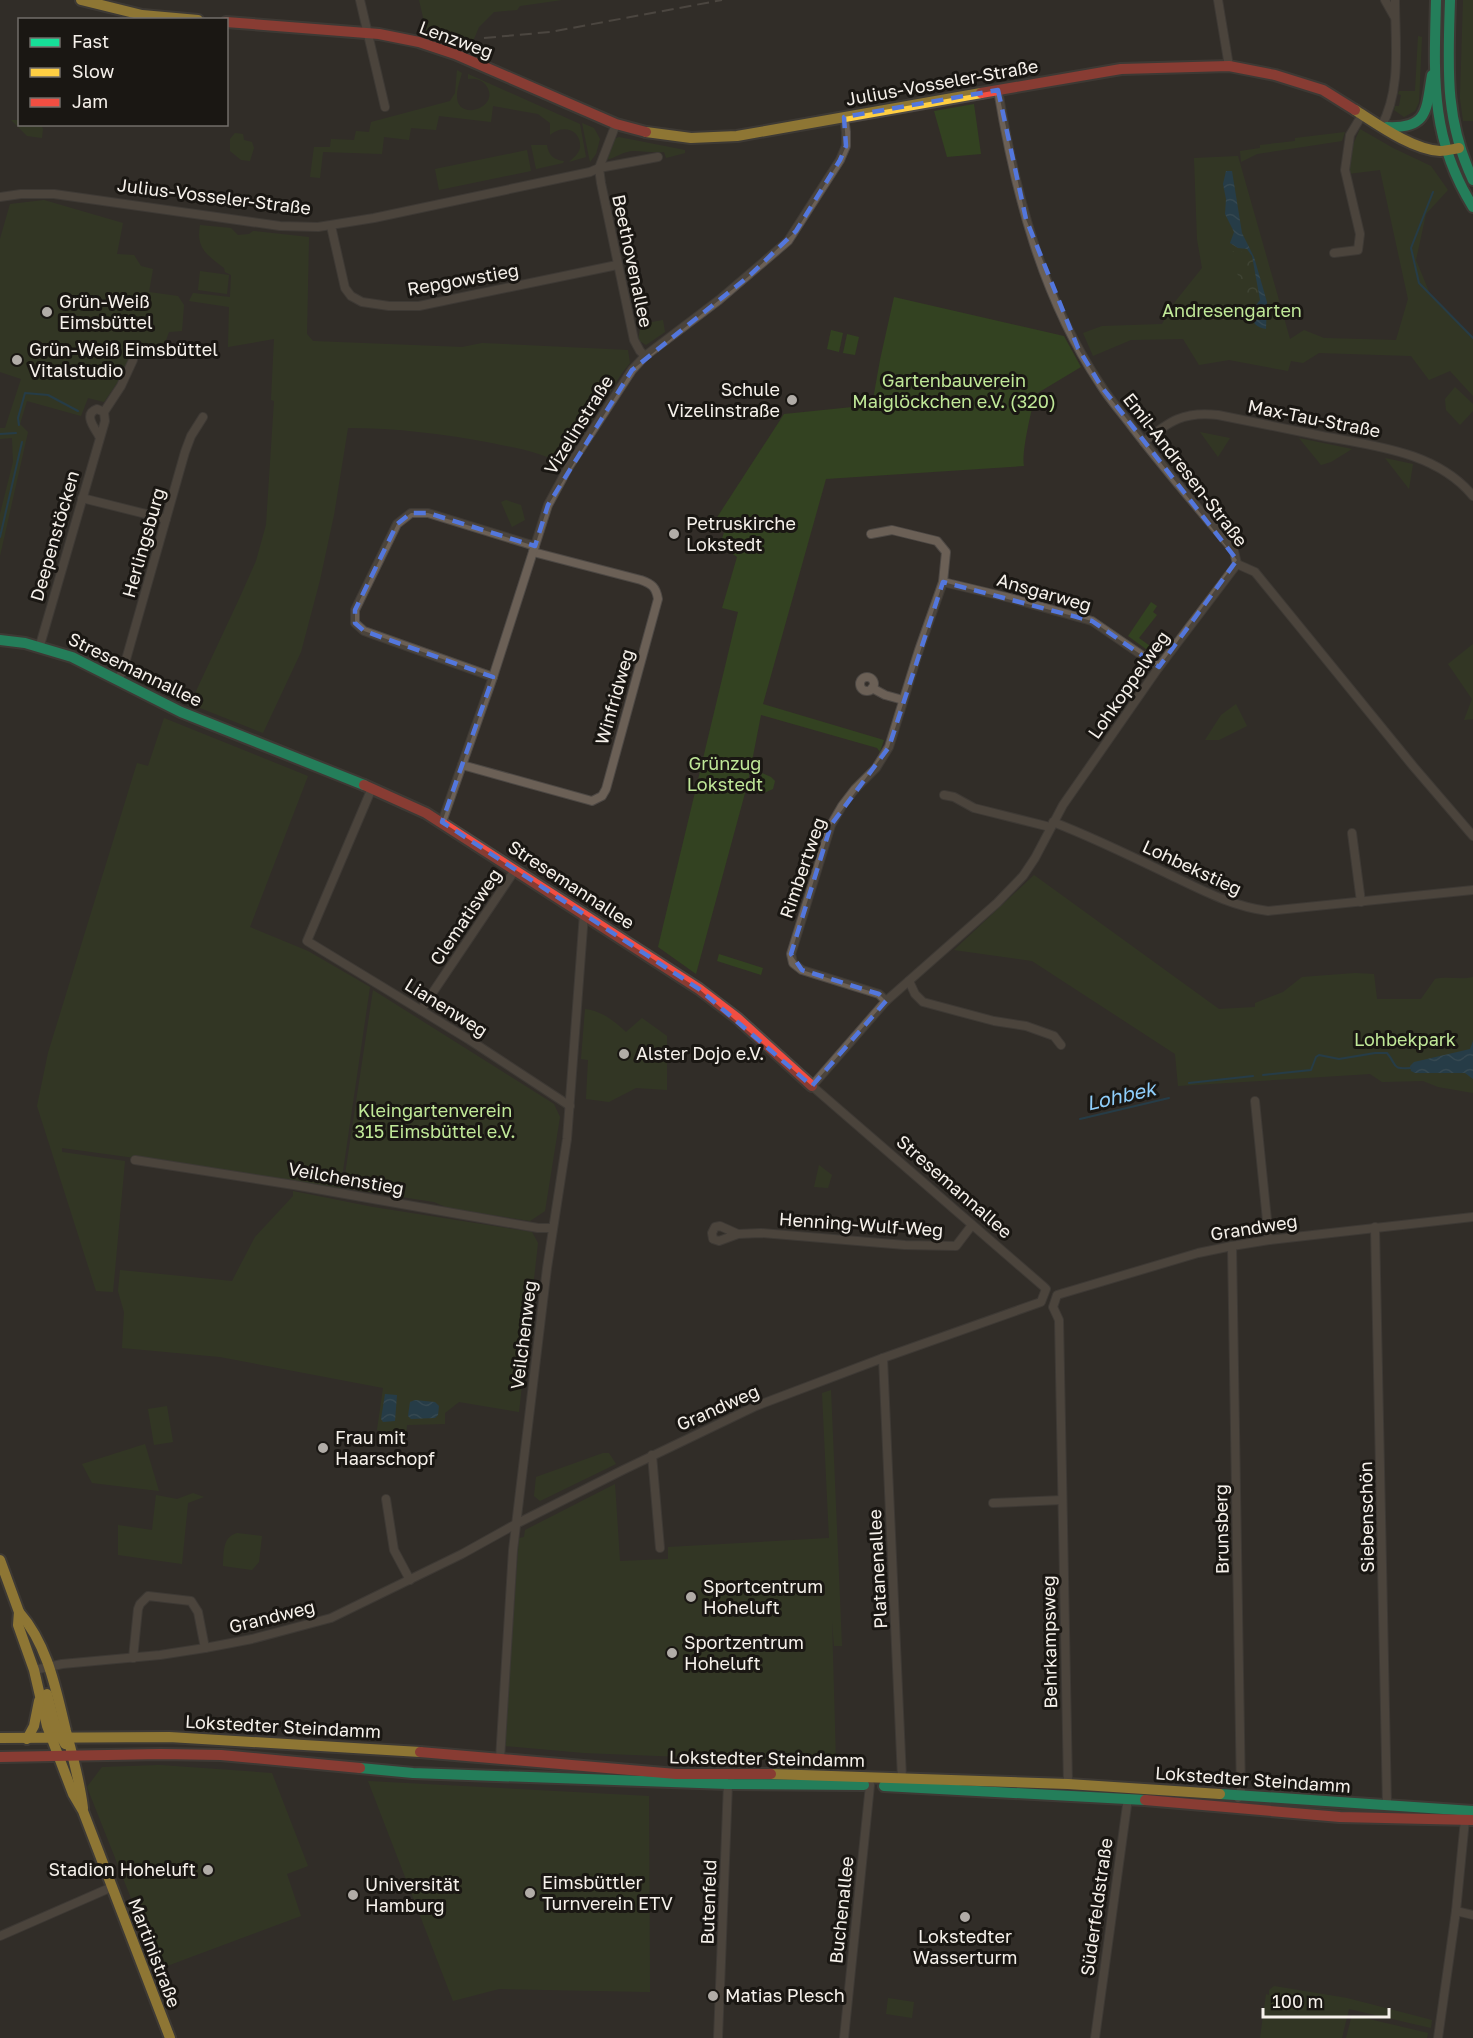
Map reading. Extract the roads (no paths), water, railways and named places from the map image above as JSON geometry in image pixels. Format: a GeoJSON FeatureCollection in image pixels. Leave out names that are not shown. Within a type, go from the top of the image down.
{"type":"FeatureCollection","features":[{"type":"Feature","properties":{"kind":"main road"},"geometry":{"type":"LineString","coordinates":[[81,0],[142,15],[176,18]]}},
{"type":"Feature","properties":{"kind":"main road"},"geometry":{"type":"LineString","coordinates":[[1436,0],[1434,68],[1436,103],[1446,151],[1458,184],[1473,207]]}},
{"type":"Feature","properties":{"kind":"main road"},"geometry":{"type":"LineString","coordinates":[[1450,0],[1448,87],[1451,115],[1459,148],[1473,180]]}},
{"type":"Feature","properties":{"kind":"main road","name":"Lenzweg"},"geometry":{"type":"LineString","coordinates":[[228,22],[388,35],[445,50],[616,124],[663,135]]}},
{"type":"Feature","properties":{"kind":"main road","name":"Julius-Vosseler-Straße"},"geometry":{"type":"LineString","coordinates":[[663,135],[698,139],[720,138],[1121,69],[1229,66],[1299,81],[1323,90],[1381,127],[1418,146],[1434,151],[1459,148]]}},
{"type":"Feature","properties":{"kind":"main road"},"geometry":{"type":"LineString","coordinates":[[1381,127],[1408,128],[1421,120],[1426,110],[1434,68]]}},
{"type":"Feature","properties":{"kind":"main road","name":"Stresemannallee"},"geometry":{"type":"LineString","coordinates":[[0,640],[40,645],[76,658],[181,712],[413,806],[442,822],[699,990],[736,1018],[812,1086]]}},
{"type":"Feature","properties":{"kind":"main road"},"geometry":{"type":"LineString","coordinates":[[0,1560],[19,1612],[18,1625],[34,1670],[39,1692],[63,1747]]}},
{"type":"Feature","properties":{"kind":"main road"},"geometry":{"type":"LineString","coordinates":[[19,1612],[28,1621],[48,1667],[63,1747]]}},
{"type":"Feature","properties":{"kind":"main road"},"geometry":{"type":"LineString","coordinates":[[34,1670],[47,1692],[63,1747]]}},
{"type":"Feature","properties":{"kind":"main road"},"geometry":{"type":"LineString","coordinates":[[27,1739],[36,1722],[39,1692]]}},
{"type":"Feature","properties":{"kind":"main road","name":"Lokstedter Steindamm"},"geometry":{"type":"LineString","coordinates":[[63,1747],[169,1737],[403,1750],[676,1774],[741,1773],[1068,1784],[1473,1811]]}},
{"type":"Feature","properties":{"kind":"main road"},"geometry":{"type":"LineString","coordinates":[[0,1738],[27,1739],[63,1747]]}},
{"type":"Feature","properties":{"kind":"main road"},"geometry":{"type":"LineString","coordinates":[[0,1757],[63,1747]]}},
{"type":"Feature","properties":{"kind":"main road","name":"Lokstedter Steindamm"},"geometry":{"type":"LineString","coordinates":[[63,1747],[161,1754],[221,1755],[413,1773],[729,1784],[870,1785],[1127,1799],[1340,1817],[1469,1820]]}},
{"type":"Feature","properties":{"kind":"main road","name":"Martinistraße"},"geometry":{"type":"LineString","coordinates":[[63,1747],[81,1792],[83,1811],[170,2038]]}},
{"type":"Feature","properties":{"kind":"street"},"geometry":{"type":"LineString","coordinates":[[360,0],[386,107]]}},
{"type":"Feature","properties":{"kind":"street"},"geometry":{"type":"LineString","coordinates":[[1218,0],[1229,66]]}},
{"type":"Feature","properties":{"kind":"street"},"geometry":{"type":"LineString","coordinates":[[1385,0],[1395,17]]}},
{"type":"Feature","properties":{"kind":"street"},"geometry":{"type":"LineString","coordinates":[[1381,127],[1386,118],[1397,69],[1395,0]]}},
{"type":"Feature","properties":{"kind":"street","name":"Emil-Andresen-Straße"},"geometry":{"type":"LineString","coordinates":[[998,90],[1010,159],[1021,202],[1048,281],[1085,360],[1101,386],[1234,551],[1237,564],[1254,572],[1473,836]]}},
{"type":"Feature","properties":{"kind":"street"},"geometry":{"type":"LineString","coordinates":[[1334,253],[1358,250],[1360,234],[1345,170],[1350,135],[1362,115]]}},
{"type":"Feature","properties":{"kind":"street","name":"Vizelinstraße"},"geometry":{"type":"LineString","coordinates":[[442,822],[494,677],[548,505],[568,468],[632,370],[645,356],[726,294],[788,242],[840,160],[846,146],[844,117]]}},
{"type":"Feature","properties":{"kind":"street"},"geometry":{"type":"LineString","coordinates":[[599,168],[616,124]]}},
{"type":"Feature","properties":{"kind":"street","name":"Julius-Vosseler-Straße"},"geometry":{"type":"LineString","coordinates":[[0,197],[21,194],[54,194],[280,226],[331,226],[658,157]]}},
{"type":"Feature","properties":{"kind":"street","name":"Beethovenallee"},"geometry":{"type":"LineString","coordinates":[[599,168],[634,340],[645,356]]}},
{"type":"Feature","properties":{"kind":"street","name":"Repgowstieg"},"geometry":{"type":"LineString","coordinates":[[331,226],[345,288],[351,296],[369,303],[419,306],[617,265]]}},
{"type":"Feature","properties":{"kind":"street","name":"Deepenstöcken"},"geometry":{"type":"LineString","coordinates":[[40,645],[105,421],[104,412],[121,386],[133,360]]}},
{"type":"Feature","properties":{"kind":"street","name":"Deepenstöcken"},"geometry":{"type":"LineString","coordinates":[[99,436],[90,420],[90,415],[97,409],[104,412]]}},
{"type":"Feature","properties":{"kind":"street","name":"Max-Tau-Straße"},"geometry":{"type":"LineString","coordinates":[[1144,442],[1168,423],[1183,417],[1197,414],[1218,415],[1407,454],[1442,470],[1461,483],[1473,496]]}},
{"type":"Feature","properties":{"kind":"street","name":"Herlingsburg"},"geometry":{"type":"LineString","coordinates":[[118,680],[191,436],[203,417]]}},
{"type":"Feature","properties":{"kind":"street"},"geometry":{"type":"LineString","coordinates":[[82,498],[166,519]]}},
{"type":"Feature","properties":{"kind":"street"},"geometry":{"type":"LineString","coordinates":[[494,677],[364,632],[355,623],[355,610],[397,524],[411,513],[428,513],[534,549]]}},
{"type":"Feature","properties":{"kind":"street","name":"Rimbertweg"},"geometry":{"type":"LineString","coordinates":[[871,534],[892,530],[937,541],[946,552],[943,582],[930,615],[889,747],[876,768],[842,806],[831,825],[791,954],[793,963],[802,970],[879,994],[886,1001]]}},
{"type":"Feature","properties":{"kind":"street","name":"Winfridweg"},"geometry":{"type":"LineString","coordinates":[[462,765],[592,801],[602,796],[606,789],[658,599],[657,591],[652,585],[641,580],[534,549]]}},
{"type":"Feature","properties":{"kind":"street","name":"Lohkoppelweg"},"geometry":{"type":"LineString","coordinates":[[812,1086],[886,1001],[997,903],[1023,876],[1052,824],[1159,667],[1237,564]]}},
{"type":"Feature","properties":{"kind":"street","name":"Ansgarweg"},"geometry":{"type":"LineString","coordinates":[[943,582],[1092,621],[1159,667]]}},
{"type":"Feature","properties":{"kind":"street"},"geometry":{"type":"LineString","coordinates":[[873,688],[885,695],[903,700]]}},
{"type":"Feature","properties":{"kind":"street","name":"Lianenweg"},"geometry":{"type":"LineString","coordinates":[[372,788],[307,941],[422,1010],[570,1106]]}},
{"type":"Feature","properties":{"kind":"street"},"geometry":{"type":"LineString","coordinates":[[944,795],[954,797],[974,808],[1052,824]]}},
{"type":"Feature","properties":{"kind":"street","name":"Lohbekstieg"},"geometry":{"type":"LineString","coordinates":[[1052,824],[1103,842],[1199,889],[1244,908],[1268,911],[1473,890]]}},
{"type":"Feature","properties":{"kind":"street"},"geometry":{"type":"LineString","coordinates":[[1352,833],[1361,902]]}},
{"type":"Feature","properties":{"kind":"street","name":"Clematisweg"},"geometry":{"type":"LineString","coordinates":[[422,1010],[515,870]]}},
{"type":"Feature","properties":{"kind":"street","name":"Veilchenweg"},"geometry":{"type":"LineString","coordinates":[[500,1759],[513,1550],[552,1228],[570,1106],[584,914]]}},
{"type":"Feature","properties":{"kind":"street"},"geometry":{"type":"LineString","coordinates":[[909,981],[915,994],[923,1002],[994,1021],[1026,1026],[1054,1036],[1061,1045]]}},
{"type":"Feature","properties":{"kind":"street","name":"Stresemannallee"},"geometry":{"type":"LineString","coordinates":[[812,1086],[1046,1290]]}},
{"type":"Feature","properties":{"kind":"street"},"geometry":{"type":"LineString","coordinates":[[1255,1101],[1269,1240]]}},
{"type":"Feature","properties":{"kind":"street","name":"Veilchenstieg"},"geometry":{"type":"LineString","coordinates":[[135,1160],[294,1185],[538,1228],[552,1228]]}},
{"type":"Feature","properties":{"kind":"street","name":"Grandweg"},"geometry":{"type":"LineString","coordinates":[[1053,1306],[1057,1295],[1198,1253],[1269,1240],[1473,1217]]}},
{"type":"Feature","properties":{"kind":"street","name":"Henning-Wulf-Weg"},"geometry":{"type":"LineString","coordinates":[[738,1234],[761,1233],[943,1247],[956,1246],[972,1225]]}},
{"type":"Feature","properties":{"kind":"street","name":"Siebenschön"},"geometry":{"type":"LineString","coordinates":[[1375,1227],[1387,1806]]}},
{"type":"Feature","properties":{"kind":"street","name":"Brunsberg"},"geometry":{"type":"LineString","coordinates":[[1232,1246],[1241,1795]]}},
{"type":"Feature","properties":{"kind":"street","name":"Grandweg"},"geometry":{"type":"LineString","coordinates":[[34,1670],[205,1648],[252,1639],[331,1618],[410,1580],[652,1455],[756,1406],[1041,1302],[1046,1290]]}},
{"type":"Feature","properties":{"kind":"street","name":"Behrkampsweg"},"geometry":{"type":"LineString","coordinates":[[1053,1306],[1059,1320],[1068,1784]]}},
{"type":"Feature","properties":{"kind":"street","name":"Platanenallee"},"geometry":{"type":"LineString","coordinates":[[883,1358],[902,1779]]}},
{"type":"Feature","properties":{"kind":"street"},"geometry":{"type":"LineString","coordinates":[[652,1455],[660,1548]]}},
{"type":"Feature","properties":{"kind":"street"},"geometry":{"type":"LineString","coordinates":[[387,1499],[394,1550],[410,1580]]}},
{"type":"Feature","properties":{"kind":"street"},"geometry":{"type":"LineString","coordinates":[[993,1503],[1062,1500]]}},
{"type":"Feature","properties":{"kind":"street"},"geometry":{"type":"LineString","coordinates":[[134,1658],[138,1609],[148,1596],[191,1600],[198,1612],[205,1648]]}},
{"type":"Feature","properties":{"kind":"street"},"geometry":{"type":"LineString","coordinates":[[729,1784],[741,1773]]}},
{"type":"Feature","properties":{"kind":"street","name":"Butenfeld"},"geometry":{"type":"LineString","coordinates":[[718,2038],[729,1784]]}},
{"type":"Feature","properties":{"kind":"street","name":"Buchenallee"},"geometry":{"type":"LineString","coordinates":[[844,2038],[870,1785]]}},
{"type":"Feature","properties":{"kind":"street"},"geometry":{"type":"LineString","coordinates":[[1127,1799],[1142,1788]]}},
{"type":"Feature","properties":{"kind":"street"},"geometry":{"type":"LineString","coordinates":[[1229,1806],[1241,1795]]}},
{"type":"Feature","properties":{"kind":"street","name":"Süderfeldstraße"},"geometry":{"type":"LineString","coordinates":[[1095,2038],[1127,1799]]}},
{"type":"Feature","properties":{"kind":"street"},"geometry":{"type":"LineString","coordinates":[[1438,2038],[1469,1820]]}},
{"type":"Feature","properties":{"kind":"street"},"geometry":{"type":"LineString","coordinates":[[0,1936],[112,1887]]}},
{"type":"Feature","properties":{"kind":"street"},"geometry":{"type":"LineString","coordinates":[[1456,1911],[1473,1915]]}},
{"type":"Feature","properties":{"kind":"water"},"geometry":{"type":"Polygon","coordinates":[[[1226,171],[1232,171],[1242,233],[1254,257],[1267,302],[1266,329],[1256,325],[1252,318],[1254,309],[1260,300],[1252,256],[1247,249],[1238,248],[1230,243],[1234,232],[1225,214],[1226,199],[1223,184],[1226,171]]]}},
{"type":"Feature","properties":{"kind":"water"},"geometry":{"type":"Polygon","coordinates":[[[1473,1041],[1473,1079],[1465,1073],[1415,1073],[1411,1071],[1410,1066],[1414,1062],[1470,1049],[1473,1041]]]}},
{"type":"Feature","properties":{"kind":"water"},"geometry":{"type":"Polygon","coordinates":[[[385,1394],[397,1395],[395,1421],[383,1422],[381,1419],[385,1394]]]}},
{"type":"Feature","properties":{"kind":"water"},"geometry":{"type":"Polygon","coordinates":[[[415,1400],[435,1402],[439,1406],[438,1415],[435,1418],[411,1419],[408,1416],[410,1402],[415,1400]]]}},
{"type":"Feature","properties":{"kind":"waterway"},"geometry":{"type":"LineString","coordinates":[[1433,192],[1411,248],[1419,283],[1473,338]]}},
{"type":"Feature","properties":{"kind":"waterway"},"geometry":{"type":"LineString","coordinates":[[19,425],[18,418],[25,393],[48,395],[78,411]]}},
{"type":"Feature","properties":{"kind":"waterway"},"geometry":{"type":"LineString","coordinates":[[0,434],[16,433]]}},
{"type":"Feature","properties":{"kind":"waterway"},"geometry":{"type":"LineString","coordinates":[[0,537],[22,442]]}},
{"type":"Feature","properties":{"kind":"waterway","name":"Lohbek"},"geometry":{"type":"LineString","coordinates":[[1263,1075],[1311,1070],[1319,1055],[1339,1059],[1387,1053],[1395,1066],[1411,1068]]}},
{"type":"Feature","properties":{"kind":"waterway","name":"Lohbek"},"geometry":{"type":"LineString","coordinates":[[1189,1083],[1253,1076]]}},
{"type":"Feature","properties":{"kind":"waterway","name":"Lohbek"},"geometry":{"type":"LineString","coordinates":[[1080,1119],[1169,1098]]}},
{"type":"Feature","properties":{"kind":"railway"},"geometry":{"type":"LineString","coordinates":[[484,38],[550,32],[722,0]]}},
{"type":"Feature","properties":{"kind":"place","name":"Grün-Weiß Eimsbüttel"},"geometry":{"type":"Point","coordinates":[47,312]}},
{"type":"Feature","properties":{"kind":"place","name":"Grün-Weiß Eimsbüttel Vitalstudio"},"geometry":{"type":"Point","coordinates":[17,360]}},
{"type":"Feature","properties":{"kind":"place","name":"Schule Vizelinstraße"},"geometry":{"type":"Point","coordinates":[792,400]}},
{"type":"Feature","properties":{"kind":"place","name":"Petruskirche Lokstedt"},"geometry":{"type":"Point","coordinates":[674,534]}},
{"type":"Feature","properties":{"kind":"place","name":"Alster Dojo e.V."},"geometry":{"type":"Point","coordinates":[624,1054]}},
{"type":"Feature","properties":{"kind":"place","name":"Frau mit Haarschopf"},"geometry":{"type":"Point","coordinates":[323,1448]}},
{"type":"Feature","properties":{"kind":"place","name":"Sportcentrum Hoheluft"},"geometry":{"type":"Point","coordinates":[691,1597]}},
{"type":"Feature","properties":{"kind":"place","name":"Sportzentrum Hoheluft"},"geometry":{"type":"Point","coordinates":[672,1653]}},
{"type":"Feature","properties":{"kind":"place","name":"Stadion Hoheluft"},"geometry":{"type":"Point","coordinates":[208,1870]}},
{"type":"Feature","properties":{"kind":"place","name":"Eimsbüttler Turnverein ETV"},"geometry":{"type":"Point","coordinates":[530,1893]}},
{"type":"Feature","properties":{"kind":"place","name":"Universität Hamburg"},"geometry":{"type":"Point","coordinates":[353,1895]}},
{"type":"Feature","properties":{"kind":"place","name":"Lokstedter Wasserturm"},"geometry":{"type":"Point","coordinates":[965,1917]}},
{"type":"Feature","properties":{"kind":"place","name":"Matias Plesch"},"geometry":{"type":"Point","coordinates":[713,1996]}},
{"type":"Feature","properties":{"kind":"park label","name":"Andresengarten"},"geometry":{"type":"Point","coordinates":[1232,311]}},
{"type":"Feature","properties":{"kind":"park label","name":"Gartenbauverein Maiglöckchen e.V. (320)"},"geometry":{"type":"Point","coordinates":[954,391]}},
{"type":"Feature","properties":{"kind":"park label","name":"Grünzug Lokstedt"},"geometry":{"type":"Point","coordinates":[725,774]}},
{"type":"Feature","properties":{"kind":"park label","name":"Lohbekpark"},"geometry":{"type":"Point","coordinates":[1405,1040]}},
{"type":"Feature","properties":{"kind":"park label","name":"Kleingartenverein 315 Eimsbüttel e.V."},"geometry":{"type":"Point","coordinates":[435,1121]}}]}
